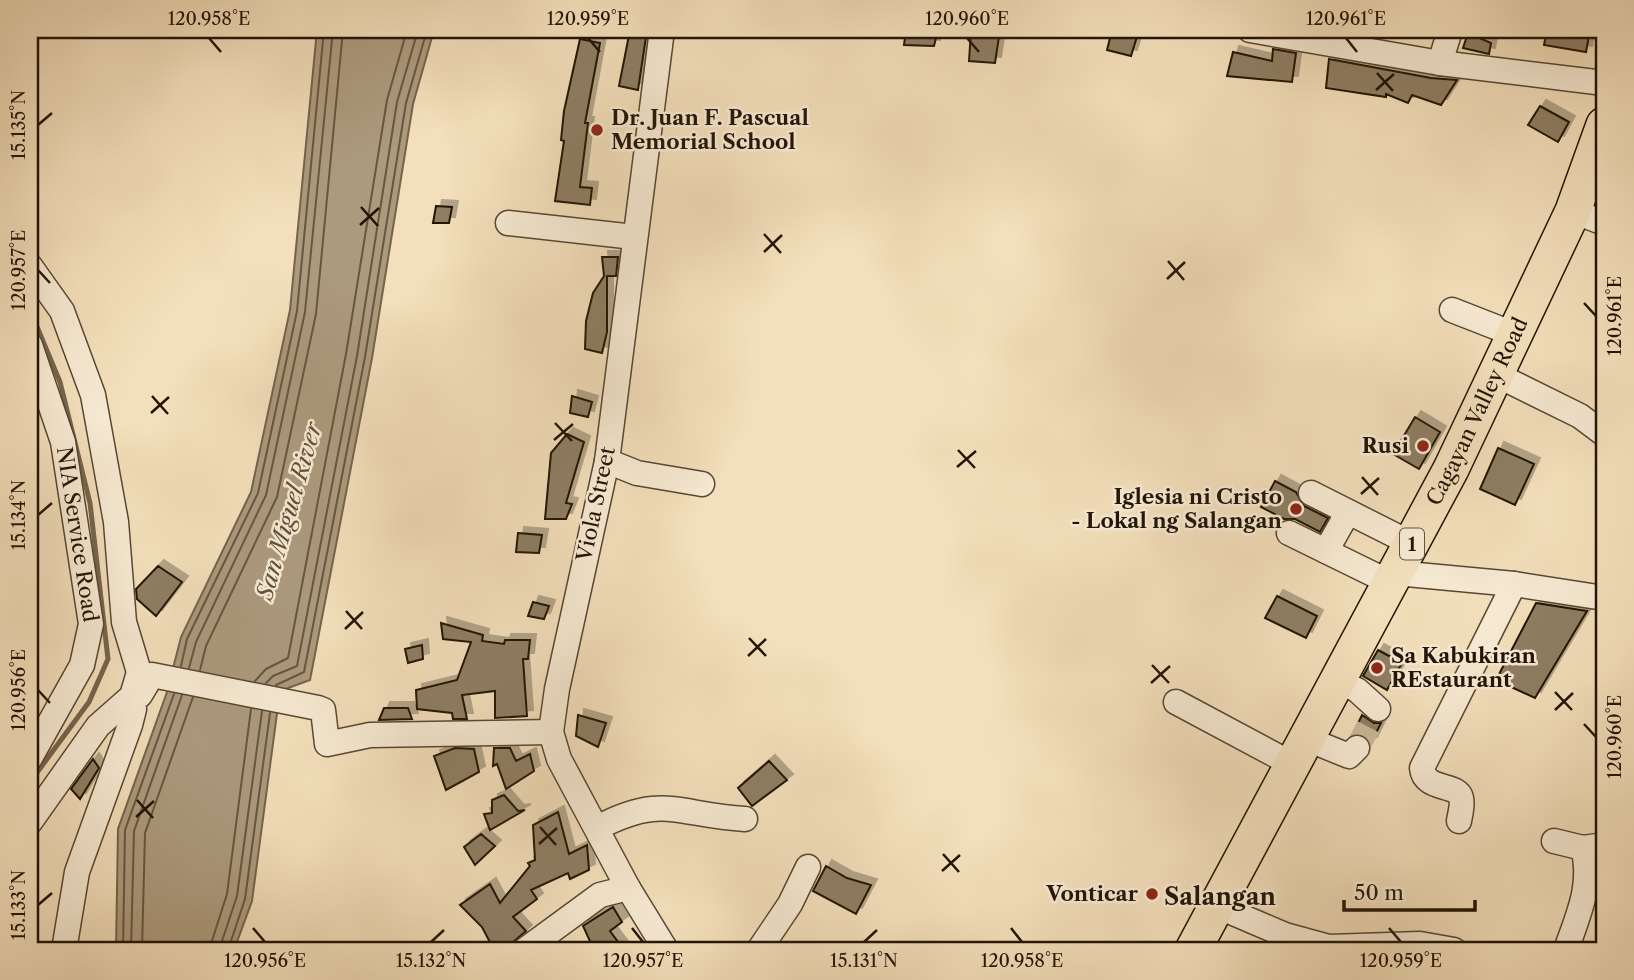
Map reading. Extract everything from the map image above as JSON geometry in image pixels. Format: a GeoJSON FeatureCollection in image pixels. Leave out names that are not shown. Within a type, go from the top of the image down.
{"type":"FeatureCollection","features":[{"type":"Feature","properties":{"kind":"highway","name":"Cagayan Valley Road"},"geometry":{"type":"LineString","coordinates":[[1193,950],[1400,567],[1516,335],[1589,217],[1604,125]]}},
{"type":"Feature","properties":{"kind":"street","name":"Viola Street"},"geometry":{"type":"LineString","coordinates":[[662,30],[607,461],[556,689],[551,732],[559,759],[628,888],[666,950]]}},
{"type":"Feature","properties":{"kind":"street"},"geometry":{"type":"LineString","coordinates":[[1250,30],[1440,63],[1604,83]]}},
{"type":"Feature","properties":{"kind":"street"},"geometry":{"type":"LineString","coordinates":[[1440,63],[1450,30]]}},
{"type":"Feature","properties":{"kind":"street"},"geometry":{"type":"LineString","coordinates":[[508,223],[634,237]]}},
{"type":"Feature","properties":{"kind":"street"},"geometry":{"type":"LineString","coordinates":[[30,266],[62,311],[93,395],[116,522],[108,624],[139,672],[132,696],[134,709],[130,725],[77,872],[64,950]]}},
{"type":"Feature","properties":{"kind":"street"},"geometry":{"type":"LineString","coordinates":[[1451,310],[1516,335]]}},
{"type":"Feature","properties":{"kind":"street","name":"NIA Service Road"},"geometry":{"type":"LineString","coordinates":[[30,345],[63,442],[108,624],[30,758]]}},
{"type":"Feature","properties":{"kind":"street"},"geometry":{"type":"LineString","coordinates":[[1497,375],[1580,416],[1604,434]]}},
{"type":"Feature","properties":{"kind":"street"},"geometry":{"type":"LineString","coordinates":[[607,461],[638,472],[702,484]]}},
{"type":"Feature","properties":{"kind":"street"},"geometry":{"type":"LineString","coordinates":[[1311,493],[1348,512],[1400,567]]}},
{"type":"Feature","properties":{"kind":"street"},"geometry":{"type":"LineString","coordinates":[[1326,551],[1348,512]]}},
{"type":"Feature","properties":{"kind":"street"},"geometry":{"type":"LineString","coordinates":[[1289,533],[1326,551],[1400,567],[1604,598]]}},
{"type":"Feature","properties":{"kind":"street"},"geometry":{"type":"LineString","coordinates":[[1459,821],[1461,797],[1458,792],[1429,781],[1422,768],[1514,584]]}},
{"type":"Feature","properties":{"kind":"street"},"geometry":{"type":"LineString","coordinates":[[30,822],[98,726],[132,696],[140,695],[152,675],[318,708],[323,710],[324,737],[327,744],[370,735],[551,732]]}},
{"type":"Feature","properties":{"kind":"street"},"geometry":{"type":"LineString","coordinates":[[1338,681],[1357,690],[1378,709]]}},
{"type":"Feature","properties":{"kind":"street"},"geometry":{"type":"LineString","coordinates":[[1176,702],[1300,752],[1349,756],[1357,748]]}},
{"type":"Feature","properties":{"kind":"street"},"geometry":{"type":"LineString","coordinates":[[597,828],[645,807],[673,807],[709,817],[745,819]]}},
{"type":"Feature","properties":{"kind":"street"},"geometry":{"type":"LineString","coordinates":[[1554,841],[1594,847],[1587,885],[1566,950]]}},
{"type":"Feature","properties":{"kind":"street"},"geometry":{"type":"LineString","coordinates":[[759,950],[790,904],[808,867]]}},
{"type":"Feature","properties":{"kind":"street"},"geometry":{"type":"LineString","coordinates":[[525,950],[600,895],[628,888]]}},
{"type":"Feature","properties":{"kind":"street"},"geometry":{"type":"LineString","coordinates":[[1217,906],[1285,935],[1329,947],[1420,947],[1454,950]]}},
{"type":"Feature","properties":{"kind":"water","name":"San Miguel River"},"geometry":{"type":"Polygon","coordinates":[[[317,30],[434,30],[413,104],[372,358],[310,680],[280,691],[252,901],[234,950],[116,950],[118,829],[167,692],[181,637],[251,492],[290,310],[317,30]]]}},
{"type":"Feature","properties":{"kind":"building"},"geometry":{"type":"Polygon","coordinates":[[[630,30],[647,30],[638,90],[619,86],[630,30]]]}},
{"type":"Feature","properties":{"kind":"building"},"geometry":{"type":"Polygon","coordinates":[[[906,30],[938,30],[934,46],[904,45],[906,30]]]}},
{"type":"Feature","properties":{"kind":"building"},"geometry":{"type":"Polygon","coordinates":[[[971,30],[1000,30],[995,63],[969,61],[971,30]]]}},
{"type":"Feature","properties":{"kind":"building"},"geometry":{"type":"Polygon","coordinates":[[[1112,30],[1139,30],[1131,56],[1107,50],[1112,30]]]}},
{"type":"Feature","properties":{"kind":"building"},"geometry":{"type":"Polygon","coordinates":[[[1547,30],[1590,30],[1586,52],[1544,45],[1547,30]]]}},
{"type":"Feature","properties":{"kind":"building"},"geometry":{"type":"Polygon","coordinates":[[[1468,33],[1491,43],[1489,54],[1463,48],[1468,33]]]}},
{"type":"Feature","properties":{"kind":"building"},"geometry":{"type":"Polygon","coordinates":[[[580,39],[600,43],[585,123],[588,123],[580,187],[592,188],[590,205],[555,201],[564,141],[561,140],[564,111],[580,39]]]}},
{"type":"Feature","properties":{"kind":"building"},"geometry":{"type":"Polygon","coordinates":[[[1273,49],[1296,53],[1292,82],[1227,76],[1233,52],[1272,61],[1273,49]]]}},
{"type":"Feature","properties":{"kind":"building"},"geometry":{"type":"Polygon","coordinates":[[[1329,59],[1431,78],[1457,80],[1441,105],[1412,95],[1408,103],[1386,94],[1386,97],[1326,88],[1329,59]]]}},
{"type":"Feature","properties":{"kind":"building"},"geometry":{"type":"Polygon","coordinates":[[[1540,106],[1569,122],[1558,142],[1528,125],[1540,106]]]}},
{"type":"Feature","properties":{"kind":"building"},"geometry":{"type":"Polygon","coordinates":[[[436,206],[452,207],[449,223],[433,223],[436,206]]]}},
{"type":"Feature","properties":{"kind":"building"},"geometry":{"type":"Polygon","coordinates":[[[602,257],[618,257],[616,276],[607,276],[607,332],[602,353],[585,349],[586,321],[593,293],[604,276],[602,257]]]}},
{"type":"Feature","properties":{"kind":"building"},"geometry":{"type":"Polygon","coordinates":[[[572,396],[592,402],[588,417],[570,413],[572,396]]]}},
{"type":"Feature","properties":{"kind":"building"},"geometry":{"type":"Polygon","coordinates":[[[1415,417],[1440,432],[1419,469],[1393,454],[1415,417]]]}},
{"type":"Feature","properties":{"kind":"building"},"geometry":{"type":"Polygon","coordinates":[[[567,434],[584,442],[566,503],[572,504],[566,519],[545,519],[551,453],[567,434]]]}},
{"type":"Feature","properties":{"kind":"building"},"geometry":{"type":"Polygon","coordinates":[[[1498,448],[1534,464],[1515,505],[1480,489],[1498,448]]]}},
{"type":"Feature","properties":{"kind":"building","name":"Iglesia ni Cristo - Lokal ng Salangan"},"geometry":{"type":"Polygon","coordinates":[[[1275,481],[1296,492],[1304,506],[1328,518],[1320,532],[1295,519],[1284,519],[1261,507],[1275,481]]]}},
{"type":"Feature","properties":{"kind":"building"},"geometry":{"type":"Polygon","coordinates":[[[518,533],[542,535],[539,553],[516,552],[518,533]]]}},
{"type":"Feature","properties":{"kind":"building"},"geometry":{"type":"Polygon","coordinates":[[[158,566],[182,582],[156,616],[137,599],[136,589],[158,566]]]}},
{"type":"Feature","properties":{"kind":"building"},"geometry":{"type":"Polygon","coordinates":[[[1277,596],[1317,616],[1306,638],[1265,618],[1277,596]]]}},
{"type":"Feature","properties":{"kind":"building"},"geometry":{"type":"Polygon","coordinates":[[[533,602],[549,606],[544,619],[528,616],[533,602]]]}},
{"type":"Feature","properties":{"kind":"building"},"geometry":{"type":"Polygon","coordinates":[[[1536,603],[1587,611],[1535,698],[1496,680],[1536,603]]]}},
{"type":"Feature","properties":{"kind":"building"},"geometry":{"type":"Polygon","coordinates":[[[441,623],[483,635],[482,641],[504,644],[505,640],[530,640],[528,659],[523,659],[527,716],[495,718],[495,691],[462,695],[467,719],[453,719],[452,713],[417,709],[416,690],[457,680],[471,642],[443,639],[441,623]]]}},
{"type":"Feature","properties":{"kind":"building"},"geometry":{"type":"Polygon","coordinates":[[[422,645],[423,659],[408,663],[405,649],[422,645]]]}},
{"type":"Feature","properties":{"kind":"building"},"geometry":{"type":"Polygon","coordinates":[[[1378,650],[1402,663],[1387,690],[1363,676],[1378,650]]]}},
{"type":"Feature","properties":{"kind":"building"},"geometry":{"type":"Polygon","coordinates":[[[384,708],[408,708],[412,719],[379,720],[384,708]]]}},
{"type":"Feature","properties":{"kind":"building"},"geometry":{"type":"Polygon","coordinates":[[[578,715],[606,723],[598,747],[576,736],[578,715]]]}},
{"type":"Feature","properties":{"kind":"building"},"geometry":{"type":"Polygon","coordinates":[[[1362,715],[1374,723],[1381,723],[1371,743],[1361,734],[1353,734],[1362,715]]]}},
{"type":"Feature","properties":{"kind":"building"},"geometry":{"type":"Polygon","coordinates":[[[455,748],[474,749],[479,772],[446,790],[434,756],[455,748]]]}},
{"type":"Feature","properties":{"kind":"building"},"geometry":{"type":"Polygon","coordinates":[[[494,748],[510,748],[516,761],[530,754],[534,771],[506,789],[497,764],[493,766],[494,748]]]}},
{"type":"Feature","properties":{"kind":"building"},"geometry":{"type":"Polygon","coordinates":[[[93,759],[99,768],[80,799],[71,789],[93,759]]]}},
{"type":"Feature","properties":{"kind":"building"},"geometry":{"type":"Polygon","coordinates":[[[769,761],[787,780],[752,806],[738,788],[769,761]]]}},
{"type":"Feature","properties":{"kind":"building"},"geometry":{"type":"Polygon","coordinates":[[[504,795],[518,811],[525,810],[490,830],[484,814],[492,813],[492,800],[504,795]]]}},
{"type":"Feature","properties":{"kind":"building"},"geometry":{"type":"Polygon","coordinates":[[[558,812],[569,854],[587,845],[589,870],[570,879],[568,873],[531,890],[537,899],[513,917],[526,931],[512,943],[510,950],[494,950],[482,927],[460,905],[490,884],[500,903],[530,866],[528,863],[535,860],[533,825],[558,812]]]}},
{"type":"Feature","properties":{"kind":"building"},"geometry":{"type":"Polygon","coordinates":[[[481,834],[495,846],[475,865],[464,847],[481,834]]]}},
{"type":"Feature","properties":{"kind":"building"},"geometry":{"type":"Polygon","coordinates":[[[826,866],[847,878],[871,885],[856,914],[813,891],[826,866]]]}},
{"type":"Feature","properties":{"kind":"building"},"geometry":{"type":"Polygon","coordinates":[[[613,907],[622,922],[610,931],[624,950],[594,950],[583,926],[613,907]]]}},
{"type":"Feature","properties":{"kind":"waterway"},"geometry":{"type":"LineString","coordinates":[[30,310],[60,382],[90,503],[108,659],[89,702],[30,782]]}},
{"type":"Feature","properties":{"kind":"tunnel"},"geometry":{"type":"LineString","coordinates":[[1357,748],[1378,709]]}},
{"type":"Feature","properties":{"kind":"place","name":"Dr. Juan F. Pascual Memorial School"},"geometry":{"type":"Point","coordinates":[597,130]}},
{"type":"Feature","properties":{"kind":"place","name":"Rusi"},"geometry":{"type":"Point","coordinates":[1423,446]}},
{"type":"Feature","properties":{"kind":"place","name":"Iglesia ni Cristo - Lokal ng Salangan"},"geometry":{"type":"Point","coordinates":[1296,509]}},
{"type":"Feature","properties":{"kind":"place","name":"Sa Kabukiran REstaurant"},"geometry":{"type":"Point","coordinates":[1377,668]}},
{"type":"Feature","properties":{"kind":"place","name":"Vonticar"},"geometry":{"type":"Point","coordinates":[1152,894]}},
{"type":"Feature","properties":{"kind":"district","name":"Salangan"},"geometry":{"type":"Point","coordinates":[1220,897]}}]}
